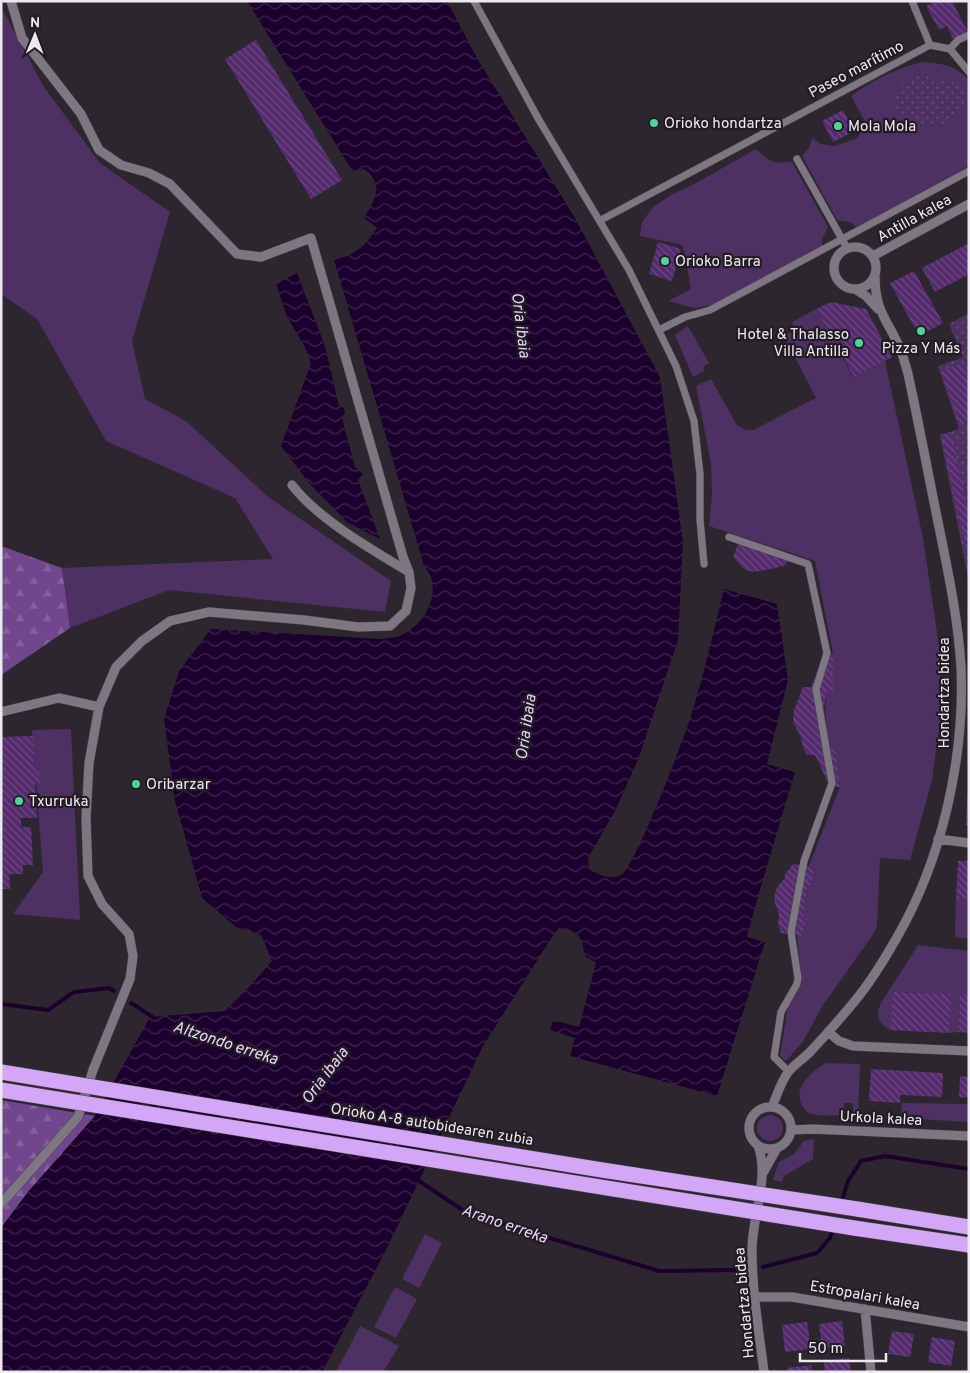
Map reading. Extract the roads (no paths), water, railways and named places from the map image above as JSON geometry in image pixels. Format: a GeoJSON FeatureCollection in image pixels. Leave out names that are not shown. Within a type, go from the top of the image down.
{"type":"FeatureCollection","features":[{"type":"Feature","properties":{"kind":"highway","name":"Orioko A-8 autobidearen zubia"},"geometry":{"type":"LineString","coordinates":[[1,1072],[969,1227]]}},
{"type":"Feature","properties":{"kind":"highway"},"geometry":{"type":"LineString","coordinates":[[1,1090],[969,1245]]}},
{"type":"Feature","properties":{"kind":"street"},"geometry":{"type":"LineString","coordinates":[[1,1204],[78,1117],[93,1070],[130,979],[132,956],[128,934],[102,904],[88,876],[86,818],[89,763],[99,707],[116,667],[142,640],[170,622],[209,612],[304,620],[358,627],[390,626],[406,611],[411,588],[409,572],[310,238],[261,256],[236,254],[170,184],[149,173],[120,164],[99,150],[81,114],[22,38],[11,1]]}},
{"type":"Feature","properties":{"kind":"street"},"geometry":{"type":"LineString","coordinates":[[474,1],[539,120],[601,220],[629,270],[676,366],[694,421],[700,474],[700,520],[704,564]]}},
{"type":"Feature","properties":{"kind":"street"},"geometry":{"type":"LineString","coordinates":[[912,1],[930,45],[950,49],[969,72]]}},
{"type":"Feature","properties":{"kind":"street"},"geometry":{"type":"LineString","coordinates":[[950,49],[958,40],[969,35]]}},
{"type":"Feature","properties":{"kind":"street","name":"Paseo marítimo"},"geometry":{"type":"LineString","coordinates":[[601,220],[930,45]]}},
{"type":"Feature","properties":{"kind":"street"},"geometry":{"type":"LineString","coordinates":[[797,159],[846,248]]}},
{"type":"Feature","properties":{"kind":"street"},"geometry":{"type":"LineString","coordinates":[[659,330],[685,317],[710,310],[969,171]]}},
{"type":"Feature","properties":{"kind":"street","name":"Antilla kalea"},"geometry":{"type":"LineString","coordinates":[[873,256],[969,204]]}},
{"type":"Feature","properties":{"kind":"street"},"geometry":{"type":"LineString","coordinates":[[874,277],[866,286],[855,289],[847,288],[841,284],[834,271],[836,258],[846,248],[854,246],[861,247],[873,256],[876,270],[874,277],[875,293],[880,311]]}},
{"type":"Feature","properties":{"kind":"street"},"geometry":{"type":"LineString","coordinates":[[855,289],[866,296],[880,311]]}},
{"type":"Feature","properties":{"kind":"street","name":"Hondartza bidea"},"geometry":{"type":"LineString","coordinates":[[776,1108],[781,1084],[789,1071],[828,1032],[856,1000],[897,937],[915,901],[938,839],[950,796],[956,760],[960,723],[961,669],[957,624],[908,374],[900,350],[880,311]]}},
{"type":"Feature","properties":{"kind":"street"},"geometry":{"type":"LineString","coordinates":[[292,485],[303,500],[339,527],[409,572]]}},
{"type":"Feature","properties":{"kind":"street"},"geometry":{"type":"LineString","coordinates":[[729,537],[808,564],[827,653],[816,689],[832,783],[804,860],[790,932],[798,978],[797,984],[781,1012],[774,1057],[784,1067]]}},
{"type":"Feature","properties":{"kind":"street"},"geometry":{"type":"LineString","coordinates":[[1,712],[59,698],[99,707]]}},
{"type":"Feature","properties":{"kind":"street"},"geometry":{"type":"LineString","coordinates":[[938,839],[969,843]]}},
{"type":"Feature","properties":{"kind":"street"},"geometry":{"type":"LineString","coordinates":[[828,1032],[839,1041],[853,1046],[969,1051]]}},
{"type":"Feature","properties":{"kind":"street"},"geometry":{"type":"LineString","coordinates":[[776,1108],[787,1115],[791,1122],[791,1130],[789,1138],[784,1144],[777,1148],[767,1148],[758,1145],[749,1130],[752,1118],[760,1109],[776,1108]]}},
{"type":"Feature","properties":{"kind":"street","name":"Urkola kalea"},"geometry":{"type":"LineString","coordinates":[[791,1130],[812,1129],[969,1136]]}},
{"type":"Feature","properties":{"kind":"street","name":"Hondartza bidea"},"geometry":{"type":"LineString","coordinates":[[758,1145],[761,1152],[763,1173],[754,1223],[752,1249],[755,1297],[764,1372]]}},
{"type":"Feature","properties":{"kind":"street","name":"Hondartza bidea"},"geometry":{"type":"LineString","coordinates":[[763,1173],[777,1148]]}},
{"type":"Feature","properties":{"kind":"street","name":"Estropalari kalea"},"geometry":{"type":"LineString","coordinates":[[755,1297],[792,1296],[969,1327]]}},
{"type":"Feature","properties":{"kind":"street"},"geometry":{"type":"LineString","coordinates":[[864,1309],[871,1372]]}},
{"type":"Feature","properties":{"kind":"water","name":"Oria ibaia"},"geometry":{"type":"Polygon","coordinates":[[[247,1],[447,1],[477,58],[575,218],[660,377],[683,542],[678,640],[638,760],[615,811],[588,858],[589,869],[605,876],[617,877],[627,868],[636,852],[689,722],[724,589],[777,604],[788,680],[767,764],[795,772],[747,937],[765,942],[717,1096],[570,1056],[575,1038],[550,1030],[553,1020],[579,1027],[596,963],[585,956],[579,936],[559,928],[483,1046],[388,1246],[322,1372],[1,1372],[1,1228],[28,1192],[95,1116],[150,1017],[225,1011],[272,961],[261,935],[236,927],[202,898],[175,801],[164,719],[179,671],[211,629],[380,639],[392,638],[407,632],[421,620],[427,611],[432,594],[430,575],[424,566],[334,260],[359,249],[377,228],[364,218],[372,205],[376,186],[374,180],[364,169],[353,172],[247,1]]]}},
{"type":"Feature","properties":{"kind":"water"},"geometry":{"type":"Polygon","coordinates":[[[297,273],[325,346],[339,406],[344,408],[345,412],[342,418],[355,467],[363,474],[358,480],[380,539],[347,522],[309,483],[281,446],[311,363],[305,347],[287,317],[276,284],[297,273]]]}},
{"type":"Feature","properties":{"kind":"waterway","name":"Altzondo erreka"},"geometry":{"type":"LineString","coordinates":[[1,1004],[48,1010],[74,992],[109,988],[114,991]]}},
{"type":"Feature","properties":{"kind":"waterway","name":"Altzondo erreka"},"geometry":{"type":"LineString","coordinates":[[131,1003],[154,1018]]}},
{"type":"Feature","properties":{"kind":"waterway","name":"Arano erreka"},"geometry":{"type":"LineString","coordinates":[[841,1204],[848,1181],[861,1161],[885,1156],[969,1169]]}},
{"type":"Feature","properties":{"kind":"waterway","name":"Arano erreka"},"geometry":{"type":"LineString","coordinates":[[416,1179],[467,1213],[659,1271],[735,1270]]}},
{"type":"Feature","properties":{"kind":"waterway","name":"Arano erreka"},"geometry":{"type":"LineString","coordinates":[[763,1267],[817,1253],[830,1238],[833,1228]]}},
{"type":"Feature","properties":{"kind":"place","name":"Orioko hondartza"},"geometry":{"type":"Point","coordinates":[654,123]}},
{"type":"Feature","properties":{"kind":"place","name":"Mola Mola"},"geometry":{"type":"Point","coordinates":[838,126]}},
{"type":"Feature","properties":{"kind":"place","name":"Orioko Barra"},"geometry":{"type":"Point","coordinates":[665,261]}},
{"type":"Feature","properties":{"kind":"place","name":"Pizza Y Más"},"geometry":{"type":"Point","coordinates":[921,331]}},
{"type":"Feature","properties":{"kind":"place","name":"Hotel & Thalasso Villa Antilla"},"geometry":{"type":"Point","coordinates":[859,343]}},
{"type":"Feature","properties":{"kind":"place","name":"Oribarzar"},"geometry":{"type":"Point","coordinates":[136,784]}},
{"type":"Feature","properties":{"kind":"place","name":"Txurruka"},"geometry":{"type":"Point","coordinates":[19,801]}}]}
